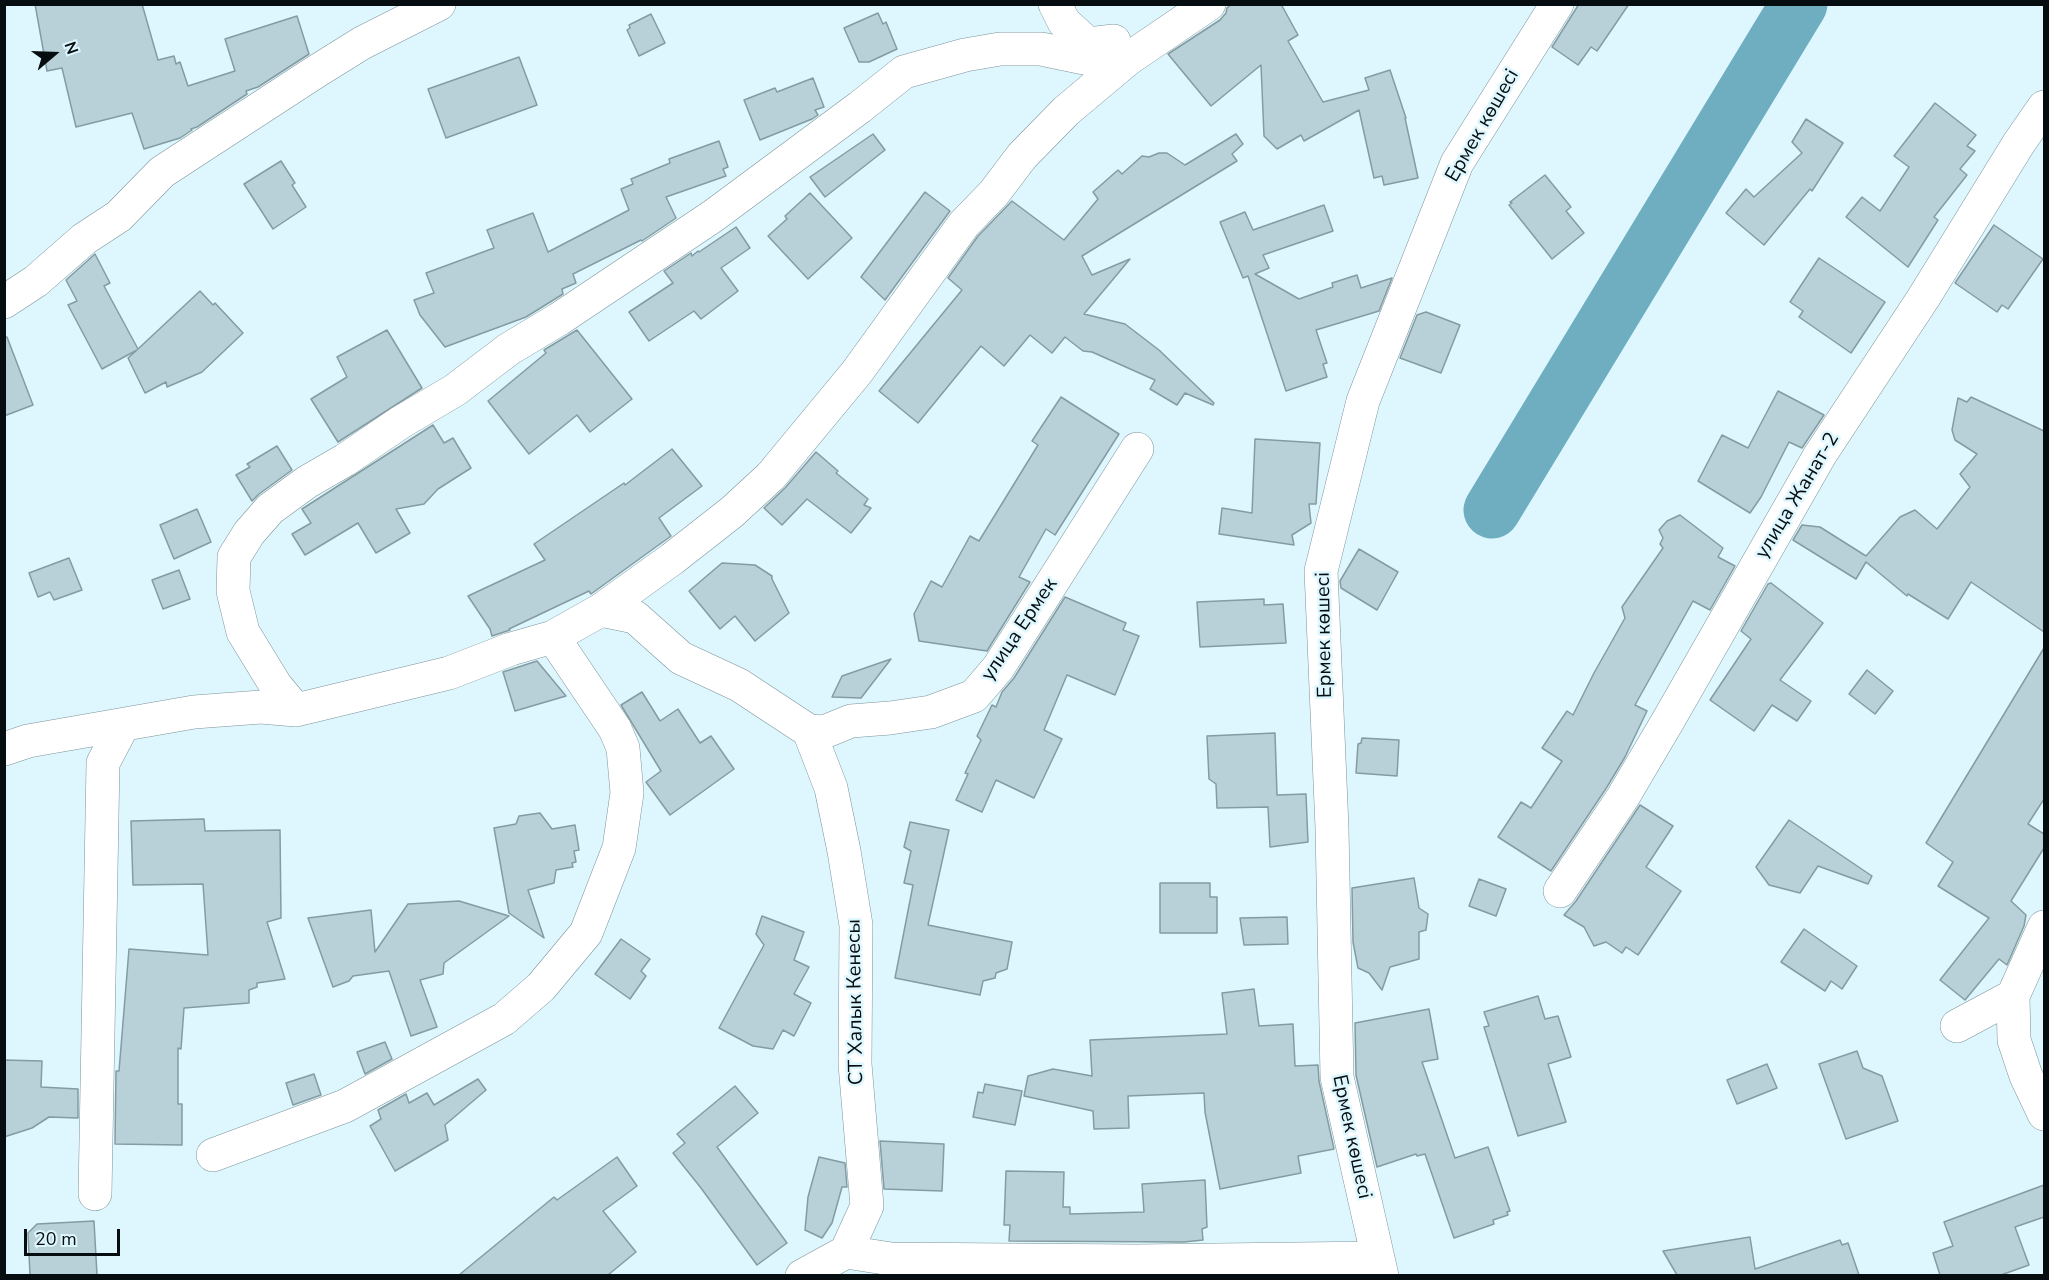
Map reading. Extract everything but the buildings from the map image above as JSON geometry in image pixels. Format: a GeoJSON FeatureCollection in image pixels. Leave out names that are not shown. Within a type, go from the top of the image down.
{"type":"FeatureCollection","features":[{"type":"Feature","properties":{"kind":"street"},"geometry":{"type":"LineString","coordinates":[[4,302],[36,280],[84,239],[119,216],[162,172],[317,70],[362,43],[439,4]]}},
{"type":"Feature","properties":{"kind":"street"},"geometry":{"type":"LineString","coordinates":[[1055,4],[1064,22],[1088,44],[1158,40]]}},
{"type":"Feature","properties":{"kind":"street"},"geometry":{"type":"LineString","coordinates":[[4,749],[28,741],[194,712],[261,706],[296,710],[423,681],[511,649],[553,637],[601,610],[732,512],[771,476],[857,372],[964,224],[994,193],[1022,156],[1066,111],[1128,59],[1209,4]]}},
{"type":"Feature","properties":{"kind":"street","name":"Ермек көшесі"},"geometry":{"type":"LineString","coordinates":[[1380,1267],[1337,1077],[1332,828],[1322,570],[1363,401],[1457,163],[1557,4]]}},
{"type":"Feature","properties":{"kind":"street"},"geometry":{"type":"LineString","coordinates":[[296,710],[276,686],[243,632],[233,591],[234,557],[270,509],[307,482],[455,390],[509,349],[559,320],[713,216],[904,72],[965,55],[1000,49],[1041,49],[1094,60],[1128,59]]}},
{"type":"Feature","properties":{"kind":"street","name":"улица Жанат-2"},"geometry":{"type":"LineString","coordinates":[[1560,891],[1623,797],[1658,739],[1820,455],[1924,297],[2019,143],[2044,107]]}},
{"type":"Feature","properties":{"kind":"street","name":"улица Ермек"},"geometry":{"type":"LineString","coordinates":[[809,731],[824,732],[851,721],[931,712],[974,696],[998,668],[1137,448]]}},
{"type":"Feature","properties":{"kind":"street"},"geometry":{"type":"LineString","coordinates":[[601,610],[635,617],[681,658],[739,685],[809,731]]}},
{"type":"Feature","properties":{"kind":"street"},"geometry":{"type":"LineString","coordinates":[[213,1155],[345,1106],[504,1019],[541,987],[586,933],[619,848],[627,793],[623,748],[615,729],[553,637]]}},
{"type":"Feature","properties":{"kind":"street"},"geometry":{"type":"LineString","coordinates":[[95,1194],[104,763],[123,726]]}},
{"type":"Feature","properties":{"kind":"street","name":"СТ Халык Кенесы"},"geometry":{"type":"LineString","coordinates":[[809,731],[831,788],[856,925],[855,1064],[867,1206],[846,1251]]}},
{"type":"Feature","properties":{"kind":"street"},"geometry":{"type":"LineString","coordinates":[[2044,927],[2013,996],[2014,1040],[2026,1076],[2044,1113]]}},
{"type":"Feature","properties":{"kind":"street"},"geometry":{"type":"LineString","coordinates":[[1957,1026],[2013,996]]}},
{"type":"Feature","properties":{"kind":"street"},"geometry":{"type":"LineString","coordinates":[[802,1275],[846,1251],[891,1260],[1136,1261],[1380,1267]]}},
{"type":"Feature","properties":{"kind":"waterway"},"geometry":{"type":"LineString","coordinates":[[1492,510],[1799,4]]}}]}
